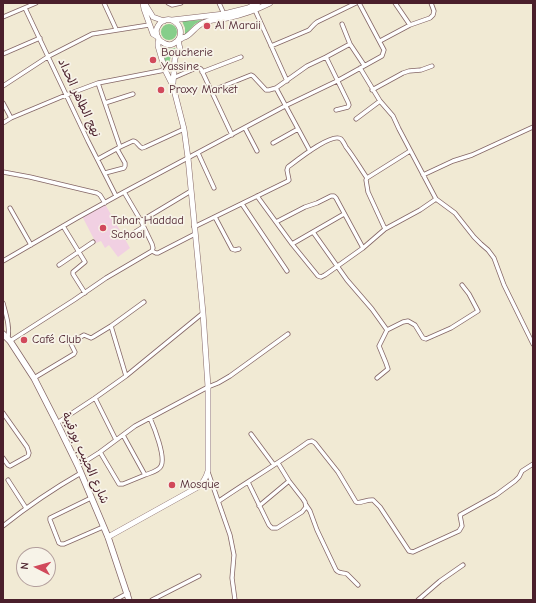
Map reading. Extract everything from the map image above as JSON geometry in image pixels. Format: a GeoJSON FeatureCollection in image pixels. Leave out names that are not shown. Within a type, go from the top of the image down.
{"type":"FeatureCollection","features":[{"type":"Feature","properties":{"kind":"main road","name":"شارع الحبيب بورقيبة"},"geometry":{"type":"LineString","coordinates":[[3,334],[9,340],[34,378],[58,423],[108,537],[128,593],[129,600]]}},
{"type":"Feature","properties":{"kind":"street"},"geometry":{"type":"LineString","coordinates":[[3,17],[36,3]]}},
{"type":"Feature","properties":{"kind":"street"},"geometry":{"type":"LineString","coordinates":[[104,3],[116,29]]}},
{"type":"Feature","properties":{"kind":"street"},"geometry":{"type":"LineString","coordinates":[[144,3],[153,17],[164,20],[224,14],[248,8],[258,3]]}},
{"type":"Feature","properties":{"kind":"street"},"geometry":{"type":"LineString","coordinates":[[144,3],[153,34],[164,43],[170,44],[186,36],[202,23],[225,19],[255,10],[270,3]]}},
{"type":"Feature","properties":{"kind":"street"},"geometry":{"type":"LineString","coordinates":[[168,3],[172,5],[181,3]]}},
{"type":"Feature","properties":{"kind":"street"},"geometry":{"type":"LineString","coordinates":[[219,3],[224,14]]}},
{"type":"Feature","properties":{"kind":"street"},"geometry":{"type":"LineString","coordinates":[[271,46],[309,30],[315,23],[356,3]]}},
{"type":"Feature","properties":{"kind":"street"},"geometry":{"type":"LineString","coordinates":[[3,261],[104,202],[285,106],[337,81],[382,56],[384,50],[359,3]]}},
{"type":"Feature","properties":{"kind":"street"},"geometry":{"type":"LineString","coordinates":[[395,3],[410,25]]}},
{"type":"Feature","properties":{"kind":"street"},"geometry":{"type":"LineString","coordinates":[[380,41],[410,25],[430,18],[434,11],[431,3]]}},
{"type":"Feature","properties":{"kind":"street","name":"نهج الطاهر الحداد"},"geometry":{"type":"LineString","coordinates":[[25,8],[116,196]]}},
{"type":"Feature","properties":{"kind":"street"},"geometry":{"type":"LineString","coordinates":[[255,10],[287,81]]}},
{"type":"Feature","properties":{"kind":"street"},"geometry":{"type":"LineString","coordinates":[[108,537],[198,487],[203,482],[208,471],[208,387],[203,313],[188,158],[184,128],[173,86],[165,70],[158,46],[157,30],[159,24],[164,20]]}},
{"type":"Feature","properties":{"kind":"street"},"geometry":{"type":"LineString","coordinates":[[172,20],[178,24],[181,31],[179,40],[180,49],[176,58],[173,86]]}},
{"type":"Feature","properties":{"kind":"street"},"geometry":{"type":"LineString","coordinates":[[3,86],[49,56],[92,34],[149,24]]}},
{"type":"Feature","properties":{"kind":"street"},"geometry":{"type":"LineString","coordinates":[[342,24],[350,44],[364,66]]}},
{"type":"Feature","properties":{"kind":"street"},"geometry":{"type":"LineString","coordinates":[[3,54],[40,38]]}},
{"type":"Feature","properties":{"kind":"street"},"geometry":{"type":"LineString","coordinates":[[211,90],[251,75],[266,90],[276,88],[307,66],[350,44]]}},
{"type":"Feature","properties":{"kind":"street"},"geometry":{"type":"LineString","coordinates":[[202,72],[240,57]]}},
{"type":"Feature","properties":{"kind":"street"},"geometry":{"type":"LineString","coordinates":[[326,57],[349,105],[348,107],[336,110]]}},
{"type":"Feature","properties":{"kind":"street"},"geometry":{"type":"LineString","coordinates":[[372,90],[403,73],[421,70],[432,66]]}},
{"type":"Feature","properties":{"kind":"street"},"geometry":{"type":"LineString","coordinates":[[173,78],[198,68],[201,69],[232,135]]}},
{"type":"Feature","properties":{"kind":"street"},"geometry":{"type":"LineString","coordinates":[[360,68],[372,90],[393,116],[436,199],[455,214],[494,258],[504,285],[533,344]]}},
{"type":"Feature","properties":{"kind":"street"},"geometry":{"type":"LineString","coordinates":[[3,123],[11,118],[98,83],[165,70]]}},
{"type":"Feature","properties":{"kind":"street"},"geometry":{"type":"LineString","coordinates":[[98,83],[118,148],[125,163],[124,168],[105,173]]}},
{"type":"Feature","properties":{"kind":"street"},"geometry":{"type":"LineString","coordinates":[[276,88],[310,151]]}},
{"type":"Feature","properties":{"kind":"street"},"geometry":{"type":"LineString","coordinates":[[105,103],[133,94]]}},
{"type":"Feature","properties":{"kind":"street"},"geometry":{"type":"LineString","coordinates":[[356,120],[380,101]]}},
{"type":"Feature","properties":{"kind":"street"},"geometry":{"type":"LineString","coordinates":[[3,103],[11,118]]}},
{"type":"Feature","properties":{"kind":"street"},"geometry":{"type":"LineString","coordinates":[[423,175],[453,161],[472,155],[533,127]]}},
{"type":"Feature","properties":{"kind":"street"},"geometry":{"type":"LineString","coordinates":[[98,159],[133,141],[142,148],[184,128]]}},
{"type":"Feature","properties":{"kind":"street"},"geometry":{"type":"LineString","coordinates":[[245,128],[257,151]]}},
{"type":"Feature","properties":{"kind":"street"},"geometry":{"type":"LineString","coordinates":[[273,143],[298,129]]}},
{"type":"Feature","properties":{"kind":"street"},"geometry":{"type":"LineString","coordinates":[[194,227],[288,181],[288,167],[330,139],[339,138],[366,178],[368,192],[385,230]]}},
{"type":"Feature","properties":{"kind":"street"},"geometry":{"type":"LineString","coordinates":[[366,178],[410,151]]}},
{"type":"Feature","properties":{"kind":"street"},"geometry":{"type":"LineString","coordinates":[[198,153],[214,188]]}},
{"type":"Feature","properties":{"kind":"street"},"geometry":{"type":"LineString","coordinates":[[3,172],[30,177],[97,194],[100,195],[104,202]]}},
{"type":"Feature","properties":{"kind":"street"},"geometry":{"type":"LineString","coordinates":[[141,221],[191,191]]}},
{"type":"Feature","properties":{"kind":"street"},"geometry":{"type":"LineString","coordinates":[[124,192],[144,227],[152,247],[152,251]]}},
{"type":"Feature","properties":{"kind":"street"},"geometry":{"type":"LineString","coordinates":[[258,196],[292,244],[318,276],[322,276],[363,248],[385,230],[436,199]]}},
{"type":"Feature","properties":{"kind":"street"},"geometry":{"type":"LineString","coordinates":[[276,222],[305,207],[334,196],[363,248]]}},
{"type":"Feature","properties":{"kind":"street"},"geometry":{"type":"LineString","coordinates":[[242,204],[287,271]]}},
{"type":"Feature","properties":{"kind":"street"},"geometry":{"type":"LineString","coordinates":[[10,208],[31,245]]}},
{"type":"Feature","properties":{"kind":"street"},"geometry":{"type":"LineString","coordinates":[[292,244],[344,214]]}},
{"type":"Feature","properties":{"kind":"street"},"geometry":{"type":"LineString","coordinates":[[215,217],[232,249],[239,249]]}},
{"type":"Feature","properties":{"kind":"street"},"geometry":{"type":"LineString","coordinates":[[63,226],[85,262],[73,272],[85,293]]}},
{"type":"Feature","properties":{"kind":"street"},"geometry":{"type":"LineString","coordinates":[[127,237],[144,227]]}},
{"type":"Feature","properties":{"kind":"street"},"geometry":{"type":"LineString","coordinates":[[313,232],[347,280],[372,309],[387,330]]}},
{"type":"Feature","properties":{"kind":"street"},"geometry":{"type":"LineString","coordinates":[[152,251],[154,253],[158,253],[195,234]]}},
{"type":"Feature","properties":{"kind":"street"},"geometry":{"type":"LineString","coordinates":[[59,265],[93,242]]}},
{"type":"Feature","properties":{"kind":"street"},"geometry":{"type":"LineString","coordinates":[[9,340],[85,293],[106,278],[152,251]]}},
{"type":"Feature","properties":{"kind":"street"},"geometry":{"type":"LineString","coordinates":[[377,378],[388,368],[379,346],[387,330],[402,322],[408,321],[415,325],[425,339],[451,328],[478,311],[469,294],[462,285]]}},
{"type":"Feature","properties":{"kind":"street"},"geometry":{"type":"LineString","coordinates":[[34,378],[74,354],[72,342],[84,335],[92,338],[144,302]]}},
{"type":"Feature","properties":{"kind":"street"},"geometry":{"type":"LineString","coordinates":[[3,303],[8,321],[9,340]]}},
{"type":"Feature","properties":{"kind":"street"},"geometry":{"type":"LineString","coordinates":[[58,423],[126,376],[203,313]]}},
{"type":"Feature","properties":{"kind":"street"},"geometry":{"type":"LineString","coordinates":[[111,326],[126,376]]}},
{"type":"Feature","properties":{"kind":"street"},"geometry":{"type":"LineString","coordinates":[[78,466],[135,426],[208,387],[218,384],[288,334]]}},
{"type":"Feature","properties":{"kind":"street"},"geometry":{"type":"LineString","coordinates":[[96,398],[116,440]]}},
{"type":"Feature","properties":{"kind":"street"},"geometry":{"type":"LineString","coordinates":[[3,413],[27,447],[29,453],[28,456],[10,466],[3,458]]}},
{"type":"Feature","properties":{"kind":"street"},"geometry":{"type":"LineString","coordinates":[[100,452],[119,484],[123,484],[159,469],[162,462],[158,440],[150,418]]}},
{"type":"Feature","properties":{"kind":"street"},"geometry":{"type":"LineString","coordinates":[[251,434],[303,499],[338,573],[346,573],[358,585]]}},
{"type":"Feature","properties":{"kind":"street"},"geometry":{"type":"LineString","coordinates":[[123,435],[145,475]]}},
{"type":"Feature","properties":{"kind":"street"},"geometry":{"type":"LineString","coordinates":[[219,501],[308,442],[313,442],[338,472],[356,502],[358,503],[374,500],[409,551],[413,552],[460,530],[462,526],[460,515],[496,495],[516,481],[522,471],[533,464]]}},
{"type":"Feature","properties":{"kind":"street"},"geometry":{"type":"LineString","coordinates":[[208,471],[233,548],[234,555],[232,578],[235,600]]}},
{"type":"Feature","properties":{"kind":"street"},"geometry":{"type":"LineString","coordinates":[[3,526],[42,496],[81,473]]}},
{"type":"Feature","properties":{"kind":"street"},"geometry":{"type":"LineString","coordinates":[[8,480],[26,508]]}},
{"type":"Feature","properties":{"kind":"street"},"geometry":{"type":"LineString","coordinates":[[259,506],[289,481]]}},
{"type":"Feature","properties":{"kind":"street"},"geometry":{"type":"LineString","coordinates":[[248,482],[259,506],[272,528],[276,528],[304,511],[306,505]]}},
{"type":"Feature","properties":{"kind":"street"},"geometry":{"type":"LineString","coordinates":[[91,498],[50,518],[59,543],[64,544],[103,527]]}},
{"type":"Feature","properties":{"kind":"street"},"geometry":{"type":"LineString","coordinates":[[418,600],[440,581],[463,565]]}},
{"type":"Feature","properties":{"kind":"street"},"geometry":{"type":"LineString","coordinates":[[152,600],[199,576]]}},
{"type":"Feature","properties":{"kind":"street"},"geometry":{"type":"LineString","coordinates":[[115,600],[128,593]]}},
{"type":"Feature","properties":{"kind":"shaded area","name":"Tahar Haddad School"},"geometry":{"type":"Polygon","coordinates":[[[105,204],[130,248],[118,257],[109,245],[105,248],[101,241],[96,243],[82,216],[105,204]]]}},
{"type":"Feature","properties":{"kind":"green space"},"geometry":{"type":"Polygon","coordinates":[[[202,20],[195,24],[185,35],[185,28],[182,21],[202,20]]]}},
{"type":"Feature","properties":{"kind":"green space"},"geometry":{"type":"Polygon","coordinates":[[[169,24],[175,26],[177,32],[175,38],[169,40],[163,38],[161,32],[163,26],[169,24]]]}},
{"type":"Feature","properties":{"kind":"green space"},"geometry":{"type":"Polygon","coordinates":[[[161,48],[176,48],[170,59],[168,69],[161,48]]]}},
{"type":"Feature","properties":{"kind":"place","name":"Al Maraii"},"geometry":{"type":"Point","coordinates":[207,26]}},
{"type":"Feature","properties":{"kind":"place","name":"Boucherie Yassine"},"geometry":{"type":"Point","coordinates":[153,60]}},
{"type":"Feature","properties":{"kind":"place","name":"Proxy Market"},"geometry":{"type":"Point","coordinates":[161,90]}},
{"type":"Feature","properties":{"kind":"place","name":"Tahar Haddad School"},"geometry":{"type":"Point","coordinates":[103,228]}},
{"type":"Feature","properties":{"kind":"place","name":"Café Club"},"geometry":{"type":"Point","coordinates":[24,340]}},
{"type":"Feature","properties":{"kind":"place","name":"Mosque"},"geometry":{"type":"Point","coordinates":[172,485]}}]}
